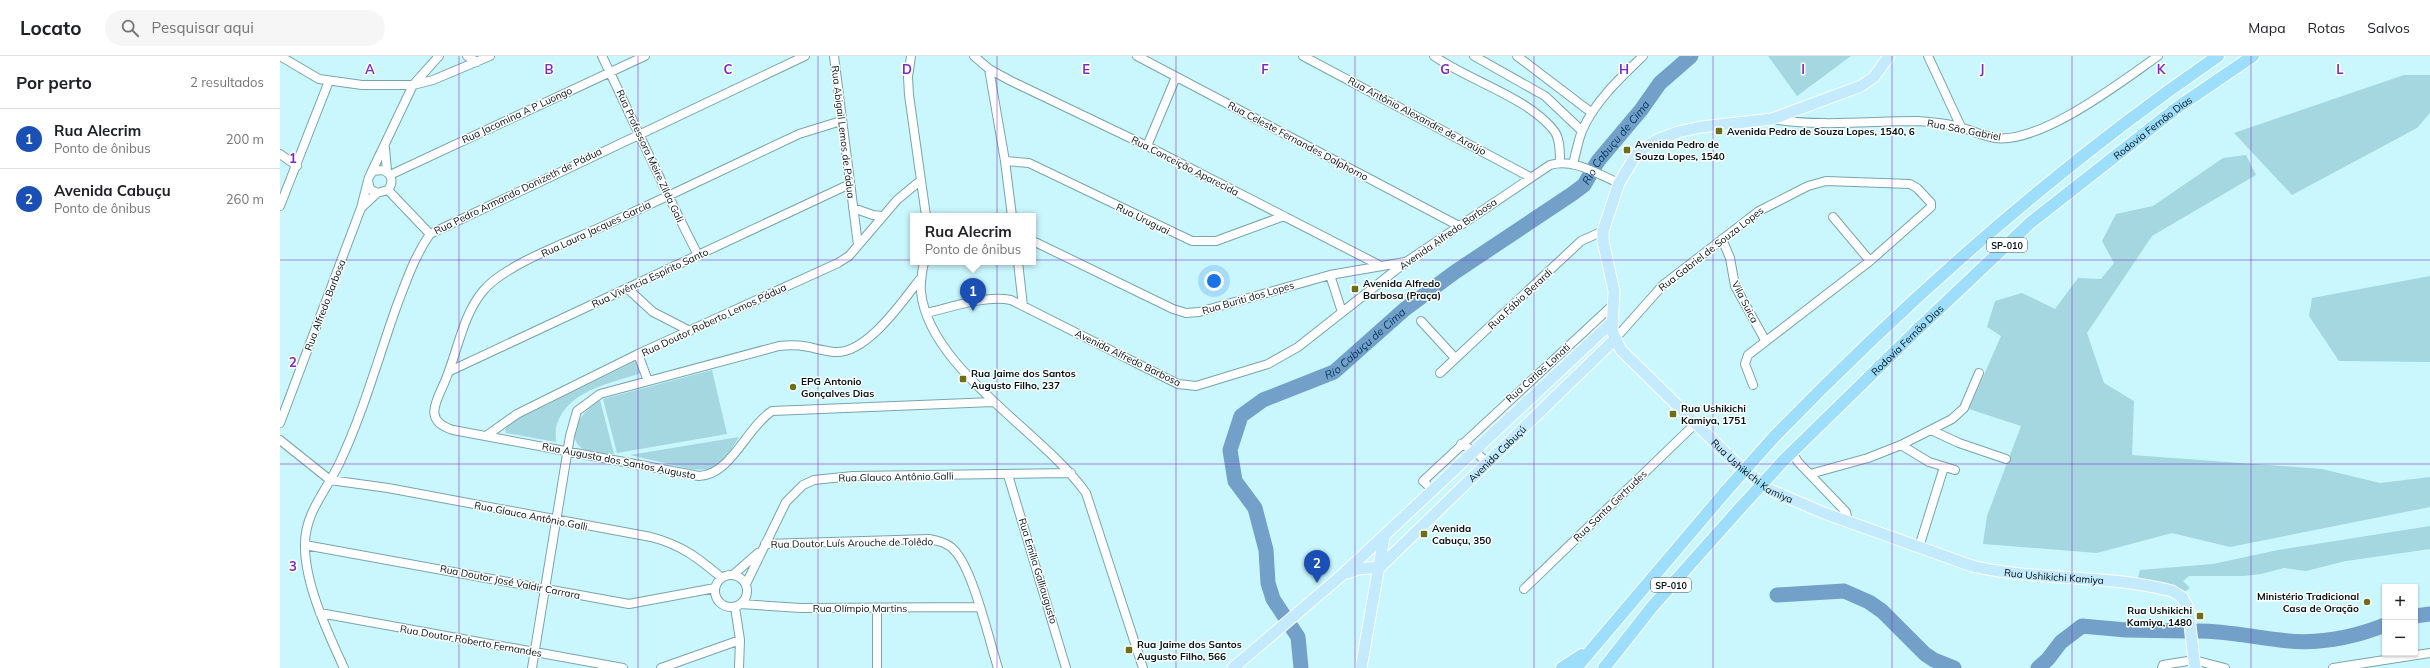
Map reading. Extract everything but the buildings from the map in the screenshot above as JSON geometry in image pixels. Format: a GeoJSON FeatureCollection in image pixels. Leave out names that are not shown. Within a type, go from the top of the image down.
{"type":"FeatureCollection","features":[{"type":"Feature","properties":{"kind":"highway","name":"Rodovia Fernão Dias"},"geometry":{"type":"LineString","coordinates":[[1576,668],[1726,491],[1774,437],[1903,312],[2020,208],[2161,95],[2218,56]]}},
{"type":"Feature","properties":{"kind":"highway","name":"Rodovia Fernão Dias"},"geometry":{"type":"LineString","coordinates":[[1604,668],[1652,607],[1788,456],[1919,328],[2030,223],[2178,107],[2253,56]]}},
{"type":"Feature","properties":{"kind":"highway"},"geometry":{"type":"LineString","coordinates":[[1562,668],[1593,647]]}},
{"type":"Feature","properties":{"kind":"main road"},"geometry":{"type":"LineString","coordinates":[[1614,340],[1612,331],[1615,303],[1603,241],[1603,231],[1619,183],[1638,152],[1659,139],[1689,129],[1772,119],[1861,86],[1874,77],[1889,56]]}},
{"type":"Feature","properties":{"kind":"main road","name":"Avenida Cabuçú"},"geometry":{"type":"LineString","coordinates":[[1233,668],[1342,576],[1613,321]]}},
{"type":"Feature","properties":{"kind":"main road","name":"Rua Ushikichi Kamiya"},"geometry":{"type":"LineString","coordinates":[[1614,340],[1695,424],[1737,464],[1765,487],[1804,505],[1919,547],[1985,569],[2101,579],[2172,591],[2182,597],[2188,608],[2195,664]]}},
{"type":"Feature","properties":{"kind":"main road","name":"Avenida Cabuçú"},"geometry":{"type":"LineString","coordinates":[[1386,555],[1409,539],[1614,340]]}},
{"type":"Feature","properties":{"kind":"main road"},"geometry":{"type":"LineString","coordinates":[[1396,526],[1403,527],[1409,539]]}},
{"type":"Feature","properties":{"kind":"main road"},"geometry":{"type":"LineString","coordinates":[[1361,668],[1380,567],[1386,555],[1384,537]]}},
{"type":"Feature","properties":{"kind":"main road"},"geometry":{"type":"LineString","coordinates":[[1342,576],[1358,569],[1380,567]]}},
{"type":"Feature","properties":{"kind":"street"},"geometry":{"type":"LineString","coordinates":[[280,56],[302,71],[329,81],[362,85],[413,85],[433,80],[490,56]]}},
{"type":"Feature","properties":{"kind":"street","name":"Rua Alfredo Barbosa"},"geometry":{"type":"LineString","coordinates":[[280,423],[361,208],[369,177],[413,85],[439,56]]}},
{"type":"Feature","properties":{"kind":"street"},"geometry":{"type":"LineString","coordinates":[[467,56],[477,62]]}},
{"type":"Feature","properties":{"kind":"street","name":"Rua Professora Meire Zilda Gali"},"geometry":{"type":"LineString","coordinates":[[602,56],[640,134],[667,197],[698,255]]}},
{"type":"Feature","properties":{"kind":"street","name":"Rua Jacomina A P Luongo"},"geometry":{"type":"LineString","coordinates":[[388,173],[645,56]]}},
{"type":"Feature","properties":{"kind":"street","name":"Rua Pedro Armando Donizeth de Pádua"},"geometry":{"type":"LineString","coordinates":[[330,480],[349,442],[410,270],[430,234],[805,56]]}},
{"type":"Feature","properties":{"kind":"street","name":"Rua Abigail Lemos de Pádua"},"geometry":{"type":"LineString","coordinates":[[834,56],[841,121],[858,245]]}},
{"type":"Feature","properties":{"kind":"street"},"geometry":{"type":"LineString","coordinates":[[912,56],[908,77],[909,95],[926,213]]}},
{"type":"Feature","properties":{"kind":"street"},"geometry":{"type":"LineString","coordinates":[[974,56],[989,69],[1005,161],[1012,213]]}},
{"type":"Feature","properties":{"kind":"street","name":"Rua Celeste Fernandes Dalphorno"},"geometry":{"type":"LineString","coordinates":[[1137,56],[1459,226]]}},
{"type":"Feature","properties":{"kind":"street","name":"Rua Antônio Alexandre de Araújo"},"geometry":{"type":"LineString","coordinates":[[1303,56],[1530,177]]}},
{"type":"Feature","properties":{"kind":"street"},"geometry":{"type":"LineString","coordinates":[[1434,56],[1538,114],[1556,133],[1560,147],[1560,162],[1577,165],[1619,183]]}},
{"type":"Feature","properties":{"kind":"street"},"geometry":{"type":"LineString","coordinates":[[1474,56],[1545,96],[1582,131]]}},
{"type":"Feature","properties":{"kind":"street"},"geometry":{"type":"LineString","coordinates":[[1517,56],[1592,113]]}},
{"type":"Feature","properties":{"kind":"street"},"geometry":{"type":"LineString","coordinates":[[1577,165],[1582,131],[1592,113],[1621,76],[1643,56]]}},
{"type":"Feature","properties":{"kind":"street"},"geometry":{"type":"LineString","coordinates":[[1928,56],[1961,127]]}},
{"type":"Feature","properties":{"kind":"street","name":"Rua São Gabriel"},"geometry":{"type":"LineString","coordinates":[[1772,119],[1809,123],[1922,122],[1961,127],[1995,138],[2009,138],[2028,133],[2097,98],[2158,56]]}},
{"type":"Feature","properties":{"kind":"street","name":"Rua Conceição Aparecida"},"geometry":{"type":"LineString","coordinates":[[989,69],[1147,146],[1379,265]]}},
{"type":"Feature","properties":{"kind":"street"},"geometry":{"type":"LineString","coordinates":[[1147,146],[1176,77]]}},
{"type":"Feature","properties":{"kind":"street"},"geometry":{"type":"LineString","coordinates":[[280,206],[329,81]]}},
{"type":"Feature","properties":{"kind":"street","name":"Rua Laura Jacques Garcia"},"geometry":{"type":"LineString","coordinates":[[436,419],[434,415],[435,403],[450,371],[469,312],[484,289],[493,281],[540,255],[667,197],[798,134],[841,121]]}},
{"type":"Feature","properties":{"kind":"street","name":"Rua Alfredo Barbosa"},"geometry":{"type":"LineString","coordinates":[[384,148],[388,173]]}},
{"type":"Feature","properties":{"kind":"street"},"geometry":{"type":"LineString","coordinates":[[280,154],[296,166]]}},
{"type":"Feature","properties":{"kind":"street","name":"Rua Uruguai"},"geometry":{"type":"LineString","coordinates":[[1005,161],[1029,163],[1192,241],[1216,241],[1284,216]]}},
{"type":"Feature","properties":{"kind":"street","name":"Avenida Alfredo Barbosa"},"geometry":{"type":"LineString","coordinates":[[926,313],[1001,298],[1023,306],[1188,387],[1268,364],[1298,347],[1406,262],[1530,177],[1550,165],[1560,162]]}},
{"type":"Feature","properties":{"kind":"street"},"geometry":{"type":"LineString","coordinates":[[376,170],[388,173],[392,183],[388,190],[378,193],[370,189],[369,177],[376,170]]}},
{"type":"Feature","properties":{"kind":"street","name":"Rua Doutor Roberto Lemos Pádua"},"geometry":{"type":"LineString","coordinates":[[486,436],[517,414],[638,354],[838,263],[858,245],[881,216],[908,189],[921,180]]}},
{"type":"Feature","properties":{"kind":"street","name":"Rua Gabriel de Souza Lopes"},"geometry":{"type":"LineString","coordinates":[[1614,340],[1663,284],[1768,206],[1808,186],[1826,181],[1910,184],[1930,201],[1931,207],[1870,261]]}},
{"type":"Feature","properties":{"kind":"street","name":"Rua Vivência Espírito Santo"},"geometry":{"type":"LineString","coordinates":[[450,371],[850,184]]}},
{"type":"Feature","properties":{"kind":"street"},"geometry":{"type":"LineString","coordinates":[[388,190],[430,234]]}},
{"type":"Feature","properties":{"kind":"street","name":"Rua Alfredo Barbosa"},"geometry":{"type":"LineString","coordinates":[[361,208],[378,193]]}},
{"type":"Feature","properties":{"kind":"street","name":"Rua Abigail Lemos de Pádua"},"geometry":{"type":"LineString","coordinates":[[853,208],[868,214],[881,216]]}},
{"type":"Feature","properties":{"kind":"street"},"geometry":{"type":"LineString","coordinates":[[1753,385],[1745,361],[1765,340],[1870,261],[1833,218]]}},
{"type":"Feature","properties":{"kind":"street","name":"Rua Fábio Berardi"},"geometry":{"type":"LineString","coordinates":[[1440,373],[1581,241],[1603,231]]}},
{"type":"Feature","properties":{"kind":"street","name":"Vila Suica"},"geometry":{"type":"LineString","coordinates":[[1722,239],[1730,258],[1735,286],[1765,340]]}},
{"type":"Feature","properties":{"kind":"street","name":"Rua Buriti dos Lopes"},"geometry":{"type":"LineString","coordinates":[[1036,242],[1173,309],[1186,313],[1199,312],[1330,275],[1379,265],[1406,262]]}},
{"type":"Feature","properties":{"kind":"street"},"geometry":{"type":"LineString","coordinates":[[923,265],[920,279],[926,313],[944,348],[993,402],[1071,473],[1086,493],[1143,668]]}},
{"type":"Feature","properties":{"kind":"street"},"geometry":{"type":"LineString","coordinates":[[1018,265],[1023,306]]}},
{"type":"Feature","properties":{"kind":"street"},"geometry":{"type":"LineString","coordinates":[[1330,275],[1342,312]]}},
{"type":"Feature","properties":{"kind":"street"},"geometry":{"type":"LineString","coordinates":[[532,668],[569,448],[572,422],[577,411],[600,394],[779,346],[805,345],[833,352],[853,350],[878,328],[920,279]]}},
{"type":"Feature","properties":{"kind":"street"},"geometry":{"type":"LineString","coordinates":[[628,289],[653,312],[690,331]]}},
{"type":"Feature","properties":{"kind":"street","name":"Rua Carlos Lonati"},"geometry":{"type":"LineString","coordinates":[[1433,490],[1424,481],[1461,444],[1615,303]]}},
{"type":"Feature","properties":{"kind":"street"},"geometry":{"type":"LineString","coordinates":[[1421,321],[1455,358]]}},
{"type":"Feature","properties":{"kind":"street"},"geometry":{"type":"LineString","coordinates":[[638,354],[648,381]]}},
{"type":"Feature","properties":{"kind":"street"},"geometry":{"type":"LineString","coordinates":[[1810,474],[1844,466],[1901,444],[1931,430],[1960,413],[1979,373]]}},
{"type":"Feature","properties":{"kind":"street","name":"Rua Augusta dos Santos Augusto"},"geometry":{"type":"LineString","coordinates":[[436,419],[447,428],[486,436],[569,448],[698,476],[708,476],[723,466],[758,422],[772,411],[993,402]]}},
{"type":"Feature","properties":{"kind":"street","name":"Rua Santa Gertrudes"},"geometry":{"type":"LineString","coordinates":[[1524,589],[1695,424]]}},
{"type":"Feature","properties":{"kind":"street"},"geometry":{"type":"LineString","coordinates":[[1931,430],[1959,443],[2006,459]]}},
{"type":"Feature","properties":{"kind":"street"},"geometry":{"type":"LineString","coordinates":[[280,440],[306,463],[330,480],[313,509],[308,524],[305,545],[320,613],[344,668]]}},
{"type":"Feature","properties":{"kind":"street"},"geometry":{"type":"LineString","coordinates":[[1461,444],[1474,451],[1488,463]]}},
{"type":"Feature","properties":{"kind":"street"},"geometry":{"type":"LineString","coordinates":[[1901,444],[1923,459],[1955,470]]}},
{"type":"Feature","properties":{"kind":"street"},"geometry":{"type":"LineString","coordinates":[[1788,456],[1810,474],[1846,512],[1848,521]]}},
{"type":"Feature","properties":{"kind":"street"},"geometry":{"type":"LineString","coordinates":[[1919,547],[1944,467]]}},
{"type":"Feature","properties":{"kind":"street","name":"Rua Glauco Antônio Galli"},"geometry":{"type":"LineString","coordinates":[[746,584],[786,502],[803,485],[814,480],[853,476],[1071,473]]}},
{"type":"Feature","properties":{"kind":"street","name":"Rua Emília Galliaugusto"},"geometry":{"type":"LineString","coordinates":[[1008,475],[1066,668]]}},
{"type":"Feature","properties":{"kind":"street","name":"Rua Glauco Antônio Galli"},"geometry":{"type":"LineString","coordinates":[[330,480],[388,488],[671,542],[688,550],[722,578]]}},
{"type":"Feature","properties":{"kind":"street","name":"Rua Doutor Luís Arouche de Tolêdo"},"geometry":{"type":"LineString","coordinates":[[763,548],[929,540],[943,542],[954,549],[968,570],[998,668]]}},
{"type":"Feature","properties":{"kind":"street","name":"Rua Doutor José Valdir Carrara"},"geometry":{"type":"LineString","coordinates":[[305,545],[630,604],[715,588]]}},
{"type":"Feature","properties":{"kind":"street","name":"Rua Glauco Antônio Galli"},"geometry":{"type":"LineString","coordinates":[[733,575],[763,548]]}},
{"type":"Feature","properties":{"kind":"street"},"geometry":{"type":"LineString","coordinates":[[733,575],[738,577],[746,584],[747,595],[738,605],[730,607],[720,603],[715,588],[722,578],[733,575]]}},
{"type":"Feature","properties":{"kind":"street"},"geometry":{"type":"LineString","coordinates":[[738,605],[740,640],[739,668]]}},
{"type":"Feature","properties":{"kind":"street","name":"Rua Olímpio Martins"},"geometry":{"type":"LineString","coordinates":[[738,605],[801,608],[979,607]]}},
{"type":"Feature","properties":{"kind":"street"},"geometry":{"type":"LineString","coordinates":[[877,608],[877,668]]}},
{"type":"Feature","properties":{"kind":"street","name":"Rua Doutor Roberto Fernandes"},"geometry":{"type":"LineString","coordinates":[[320,613],[623,668]]}},
{"type":"Feature","properties":{"kind":"street"},"geometry":{"type":"LineString","coordinates":[[661,668],[740,640]]}},
{"type":"Feature","properties":{"kind":"street"},"geometry":{"type":"LineString","coordinates":[[2333,668],[2430,653]]}},
{"type":"Feature","properties":{"kind":"street"},"geometry":{"type":"LineString","coordinates":[[2162,666],[2195,664],[2225,668]]}},
{"type":"Feature","properties":{"kind":"shaded area"},"geometry":{"type":"Polygon","coordinates":[[[1768,56],[1851,56],[1797,96],[1768,56]]]}},
{"type":"Feature","properties":{"kind":"shaded area"},"geometry":{"type":"Polygon","coordinates":[[[2404,75],[2430,75],[2430,113],[2417,128],[2292,195],[2234,133],[2404,75]]]}},
{"type":"Feature","properties":{"kind":"shaded area"},"geometry":{"type":"Polygon","coordinates":[[[2246,155],[2256,175],[2152,236],[2087,333],[2104,383],[2134,401],[2132,455],[2322,469],[2380,483],[2430,477],[2430,507],[2230,547],[2172,533],[2097,553],[1983,544],[1987,516],[2021,426],[1969,409],[2001,336],[1987,327],[1995,301],[2022,293],[2055,309],[2078,278],[2101,279],[2114,263],[2102,241],[2116,214],[2153,206],[2223,158],[2246,155]]]}},
{"type":"Feature","properties":{"kind":"shaded area"},"geometry":{"type":"Polygon","coordinates":[[[2430,276],[2430,362],[2339,361],[2309,316],[2312,298],[2430,276]]]}},
{"type":"Feature","properties":{"kind":"shaded area"},"geometry":{"type":"Polygon","coordinates":[[[636,361],[641,373],[592,390],[571,403],[563,412],[557,424],[556,442],[506,433],[505,430],[508,424],[636,361]]]}},
{"type":"Feature","properties":{"kind":"shaded area"},"geometry":{"type":"Polygon","coordinates":[[[712,370],[727,434],[617,453],[603,399],[712,370]]]}},
{"type":"Feature","properties":{"kind":"shaded area"},"geometry":{"type":"Polygon","coordinates":[[[600,400],[614,454],[586,451],[577,443],[575,436],[575,429],[578,422],[589,409],[600,400]]]}},
{"type":"Feature","properties":{"kind":"shaded area"},"geometry":{"type":"Polygon","coordinates":[[[739,437],[726,458],[709,470],[690,469],[630,455],[739,437]]]}},
{"type":"Feature","properties":{"kind":"shaded area"},"geometry":{"type":"Polygon","coordinates":[[[2430,526],[2430,549],[2346,561],[2306,571],[2284,568],[2261,574],[2244,576],[2189,576],[2183,581],[2190,588],[2183,593],[2137,581],[2140,570],[2213,564],[2278,550],[2430,526]]]}},
{"type":"Feature","properties":{"kind":"waterway","name":"Rio Cabuçu de Cima"},"geometry":{"type":"LineString","coordinates":[[1301,668],[1298,637],[1273,599],[1268,583],[1266,550],[1255,508],[1235,481],[1230,450],[1241,416],[1263,400],[1334,372],[1405,309],[1455,272],[1584,185],[1598,161],[1641,110],[1660,83],[1691,56]]}},
{"type":"Feature","properties":{"kind":"waterway"},"geometry":{"type":"LineString","coordinates":[[1777,595],[1844,591],[1869,602],[1882,611],[1925,654],[1934,660],[1954,668]]}},
{"type":"Feature","properties":{"kind":"waterway"},"geometry":{"type":"LineString","coordinates":[[2418,616],[2430,614]]}},
{"type":"Feature","properties":{"kind":"waterway"},"geometry":{"type":"LineString","coordinates":[[2038,668],[2048,659],[2061,642],[2082,626],[2126,630],[2184,631]]}},
{"type":"Feature","properties":{"kind":"waterway"},"geometry":{"type":"LineString","coordinates":[[2198,631],[2307,642],[2347,637],[2382,626]]}},
{"type":"Feature","properties":{"kind":"place","name":"Avenida Pedro de Souza Lopes, 1540, 6"},"geometry":{"type":"Point","coordinates":[1719,131]}},
{"type":"Feature","properties":{"kind":"place","name":"Avenida Pedro de Souza Lopes, 1540"},"geometry":{"type":"Point","coordinates":[1627,150]}},
{"type":"Feature","properties":{"kind":"place","name":"Avenida Alfredo Barbosa (Praça)"},"geometry":{"type":"Point","coordinates":[1355,289]}},
{"type":"Feature","properties":{"kind":"place","name":"Rua Alecrim"},"geometry":{"type":"Point","coordinates":[973,311]}},
{"type":"Feature","properties":{"kind":"place","name":"Rua Jaime dos Santos Augusto Filho, 237"},"geometry":{"type":"Point","coordinates":[963,379]}},
{"type":"Feature","properties":{"kind":"place","name":"EPG Antonio Gonçalves Dias"},"geometry":{"type":"Point","coordinates":[793,387]}},
{"type":"Feature","properties":{"kind":"place","name":"Rua Ushikichi Kamiya, 1751"},"geometry":{"type":"Point","coordinates":[1673,414]}},
{"type":"Feature","properties":{"kind":"place","name":"Avenida Cabuçu, 350"},"geometry":{"type":"Point","coordinates":[1424,534]}},
{"type":"Feature","properties":{"kind":"place","name":"Avenida Cabuçu"},"geometry":{"type":"Point","coordinates":[1317,583]}},
{"type":"Feature","properties":{"kind":"place","name":"Ministério Tradicional Casa de Oração"},"geometry":{"type":"Point","coordinates":[2367,602]}},
{"type":"Feature","properties":{"kind":"place","name":"Rua Ushikichi Kamiya, 1480"},"geometry":{"type":"Point","coordinates":[2200,616]}},
{"type":"Feature","properties":{"kind":"place","name":"Rua Jaime dos Santos Augusto Filho, 566"},"geometry":{"type":"Point","coordinates":[1129,650]}}]}
